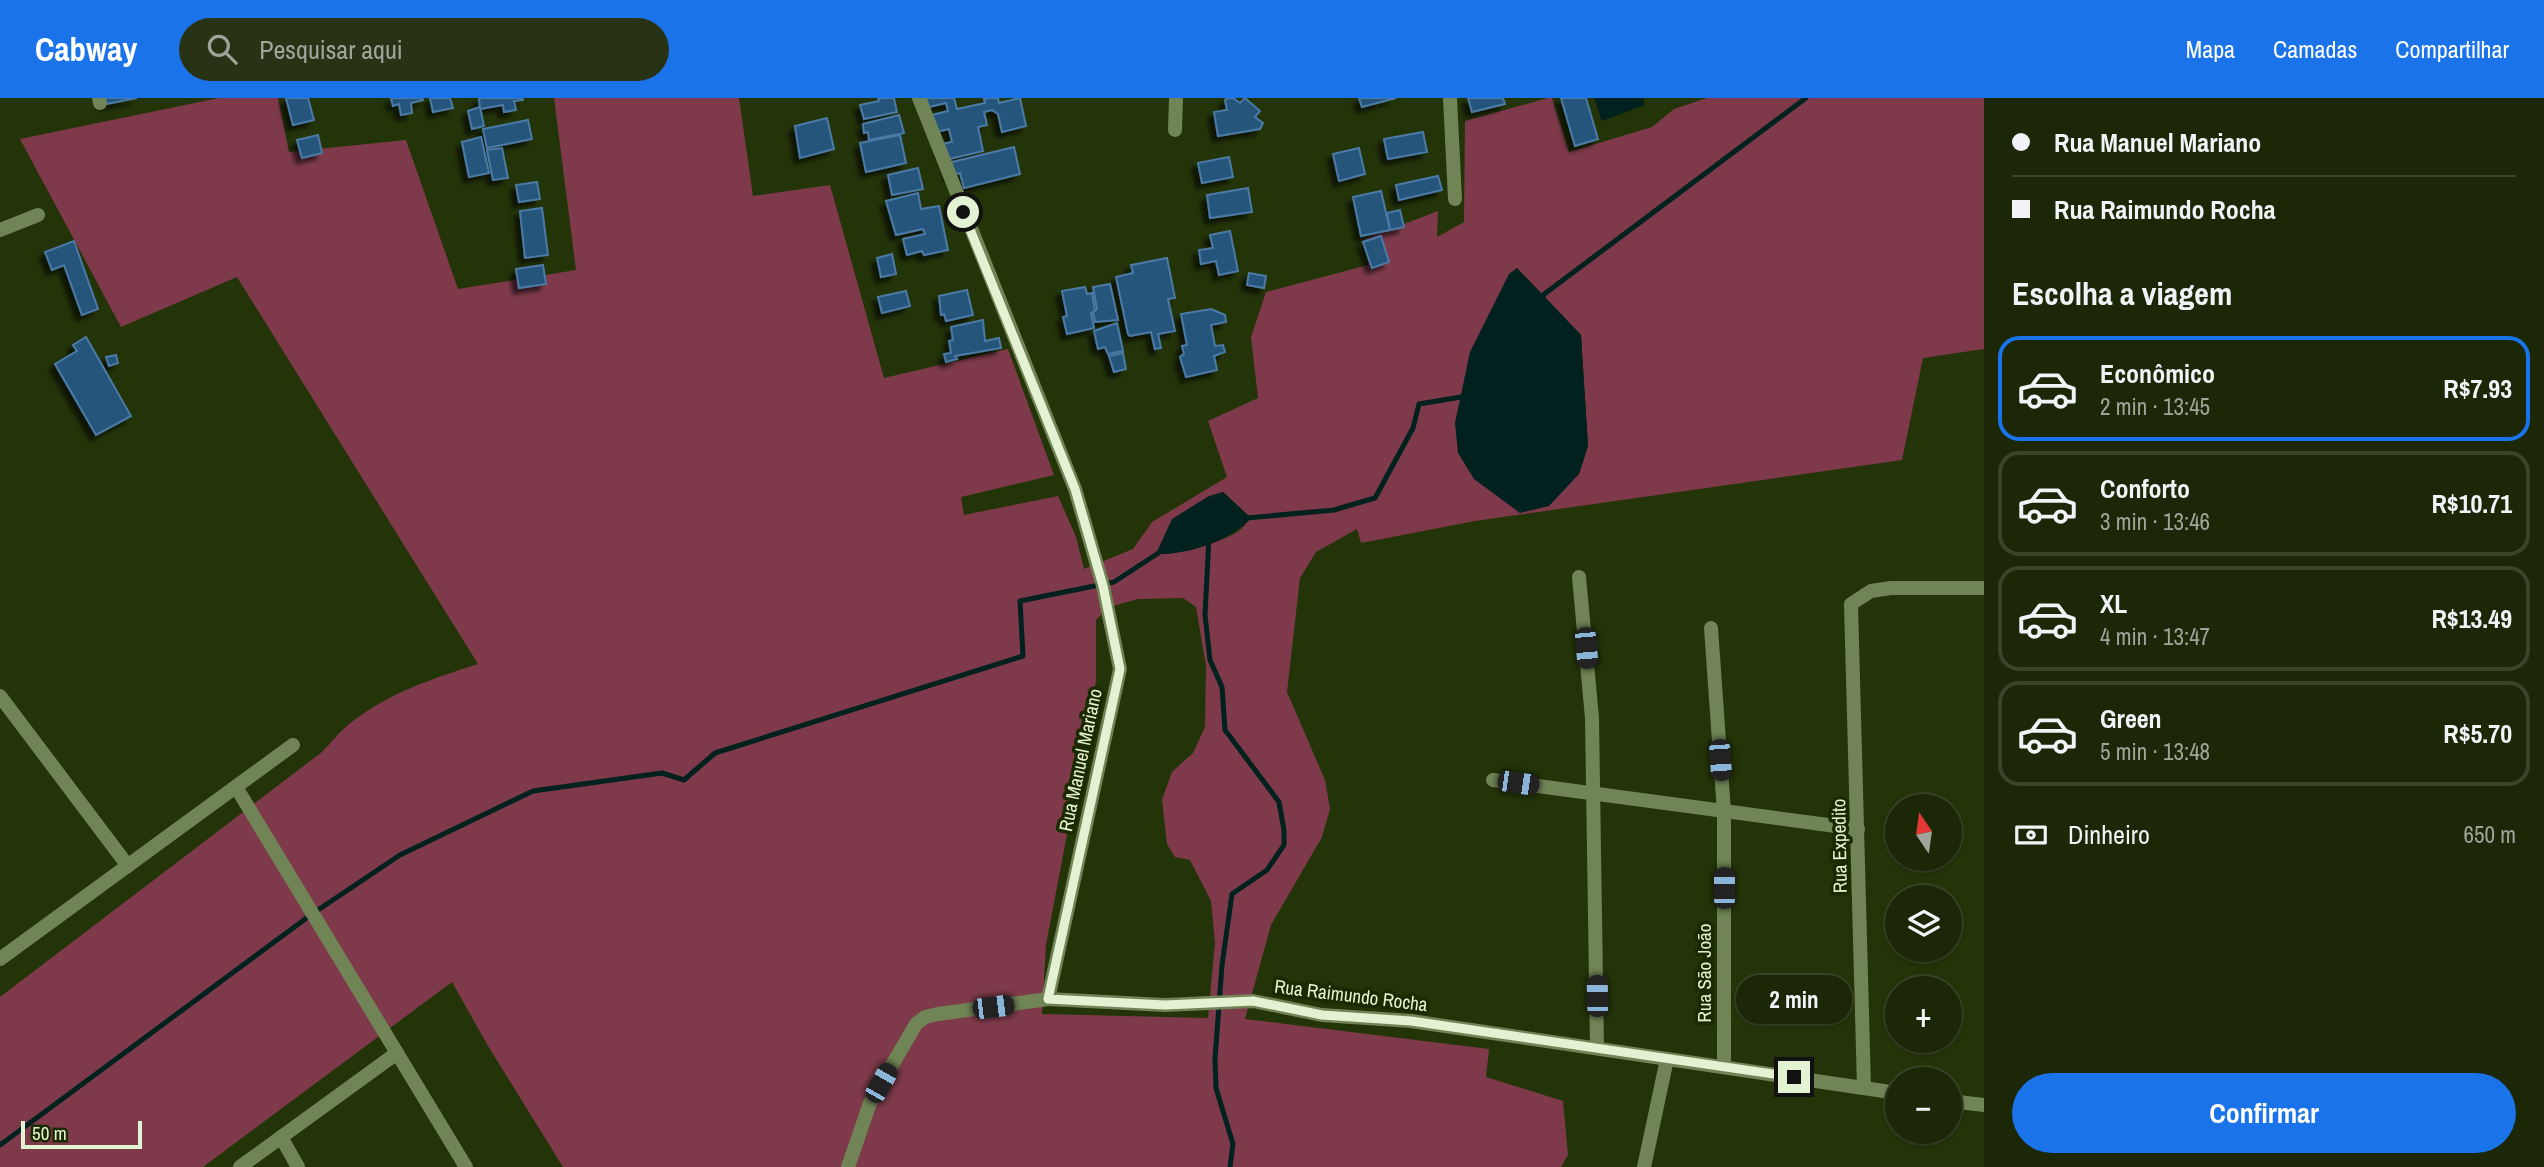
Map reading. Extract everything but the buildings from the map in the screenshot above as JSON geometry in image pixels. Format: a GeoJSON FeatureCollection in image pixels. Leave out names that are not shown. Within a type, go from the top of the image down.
{"type":"FeatureCollection","features":[{"type":"Feature","properties":{"kind":"street","name":"Rua Manuel Mariano"},"geometry":{"type":"LineString","coordinates":[[919,98],[1075,489],[1103,586],[1120,669],[1048,999]]}},
{"type":"Feature","properties":{"kind":"street"},"geometry":{"type":"LineString","coordinates":[[1175,130],[1176,98]]}},
{"type":"Feature","properties":{"kind":"street"},"geometry":{"type":"LineString","coordinates":[[1450,98],[1455,199]]}},
{"type":"Feature","properties":{"kind":"street"},"geometry":{"type":"LineString","coordinates":[[0,230],[38,215]]}},
{"type":"Feature","properties":{"kind":"street"},"geometry":{"type":"LineString","coordinates":[[1579,577],[1592,718],[1597,1047]]}},
{"type":"Feature","properties":{"kind":"street","name":"Rua Expedito"},"geometry":{"type":"LineString","coordinates":[[1864,1088],[1852,604],[1871,591],[1891,588],[1984,588]]}},
{"type":"Feature","properties":{"kind":"street","name":"Rua São João"},"geometry":{"type":"LineString","coordinates":[[1711,628],[1724,812],[1724,1067]]}},
{"type":"Feature","properties":{"kind":"street"},"geometry":{"type":"LineString","coordinates":[[0,696],[128,866]]}},
{"type":"Feature","properties":{"kind":"street"},"geometry":{"type":"LineString","coordinates":[[2,954],[293,745]]}},
{"type":"Feature","properties":{"kind":"street"},"geometry":{"type":"LineString","coordinates":[[1493,780],[1858,829]]}},
{"type":"Feature","properties":{"kind":"street"},"geometry":{"type":"LineString","coordinates":[[236,787],[466,1167]]}},
{"type":"Feature","properties":{"kind":"street","name":"Rua Raimundo Rocha"},"geometry":{"type":"LineString","coordinates":[[1048,999],[1165,1005],[1253,1001],[1322,1015],[1411,1021],[1885,1091]]}},
{"type":"Feature","properties":{"kind":"street"},"geometry":{"type":"LineString","coordinates":[[848,1167],[870,1103],[916,1024],[925,1017],[938,1014],[1048,999]]}},
{"type":"Feature","properties":{"kind":"street"},"geometry":{"type":"LineString","coordinates":[[240,1167],[397,1053]]}},
{"type":"Feature","properties":{"kind":"street"},"geometry":{"type":"LineString","coordinates":[[1644,1167],[1667,1059]]}},
{"type":"Feature","properties":{"kind":"street"},"geometry":{"type":"LineString","coordinates":[[1962,1102],[1984,1105]]}},
{"type":"Feature","properties":{"kind":"street"},"geometry":{"type":"LineString","coordinates":[[281,1138],[298,1167]]}},
{"type":"Feature","properties":{"kind":"shaded area"},"geometry":{"type":"Polygon","coordinates":[[[219,98],[278,98],[289,152],[406,140],[458,289],[576,270],[554,98],[739,98],[753,196],[830,185],[884,378],[1008,349],[1054,475],[961,497],[964,515],[1058,496],[1076,537],[1084,569],[1133,549],[1152,522],[1227,477],[1208,421],[1258,398],[1251,337],[1266,292],[1368,265],[1365,239],[1438,211],[1437,237],[1464,222],[1465,121],[1548,98],[1552,98],[1569,152],[1652,127],[1674,109],[1707,98],[1984,98],[1984,349],[1923,358],[1902,460],[1475,521],[1361,543],[1357,529],[1316,552],[1300,578],[1287,692],[1325,780],[1330,809],[1322,837],[1271,925],[1245,1019],[1489,1049],[1486,1077],[1563,1101],[1568,1155],[1561,1167],[563,1167],[452,982],[203,1167],[0,1167],[0,997],[322,752],[345,727],[364,713],[411,688],[478,664],[237,277],[121,327],[20,139],[219,98]],[[1517,268],[1509,274],[1579,474],[1588,446],[1581,335],[1517,268]],[[1223,492],[1172,520],[1156,554],[1187,550],[1221,540],[1239,531],[1251,518],[1223,492]],[[1183,598],[1138,599],[1109,607],[1096,620],[1096,681],[1046,945],[1042,1014],[1208,1018],[1215,943],[1211,901],[1190,860],[1175,857],[1167,844],[1162,800],[1172,772],[1193,753],[1205,727],[1206,666],[1196,607],[1183,598]]]}},
{"type":"Feature","properties":{"kind":"water"},"geometry":{"type":"Polygon","coordinates":[[[1594,98],[1643,98],[1645,105],[1602,121],[1594,98]]]}},
{"type":"Feature","properties":{"kind":"water"},"geometry":{"type":"Polygon","coordinates":[[[1517,268],[1581,335],[1588,446],[1579,474],[1549,506],[1520,513],[1474,479],[1458,453],[1455,423],[1470,352],[1509,274],[1517,268]]]}},
{"type":"Feature","properties":{"kind":"water"},"geometry":{"type":"Polygon","coordinates":[[[1223,492],[1251,518],[1232,533],[1207,545],[1181,552],[1156,554],[1172,519],[1209,496],[1223,492]]]}},
{"type":"Feature","properties":{"kind":"waterway"},"geometry":{"type":"LineString","coordinates":[[1543,303],[1543,295],[1806,98]]}},
{"type":"Feature","properties":{"kind":"waterway"},"geometry":{"type":"LineString","coordinates":[[1247,518],[1334,510],[1375,498],[1413,428],[1419,404],[1467,396]]}},
{"type":"Feature","properties":{"kind":"waterway"},"geometry":{"type":"LineString","coordinates":[[1209,537],[1205,615],[1210,660],[1222,687],[1225,730],[1279,802],[1284,830],[1284,845],[1267,870],[1232,894],[1222,965],[1215,1059],[1216,1088],[1233,1144],[1230,1167]]}},
{"type":"Feature","properties":{"kind":"waterway"},"geometry":{"type":"LineString","coordinates":[[0,1145],[312,914],[400,855],[533,791],[662,773],[684,780],[715,753],[1023,656],[1020,601],[1114,582],[1160,552]]}},
{"type":"Feature","properties":{"kind":"route"},"geometry":{"type":"LineString","coordinates":[[963,212],[1075,489],[1103,586],[1120,669],[1048,999],[1165,1005],[1253,1001],[1322,1015],[1411,1021],[1794,1077]]}}]}
